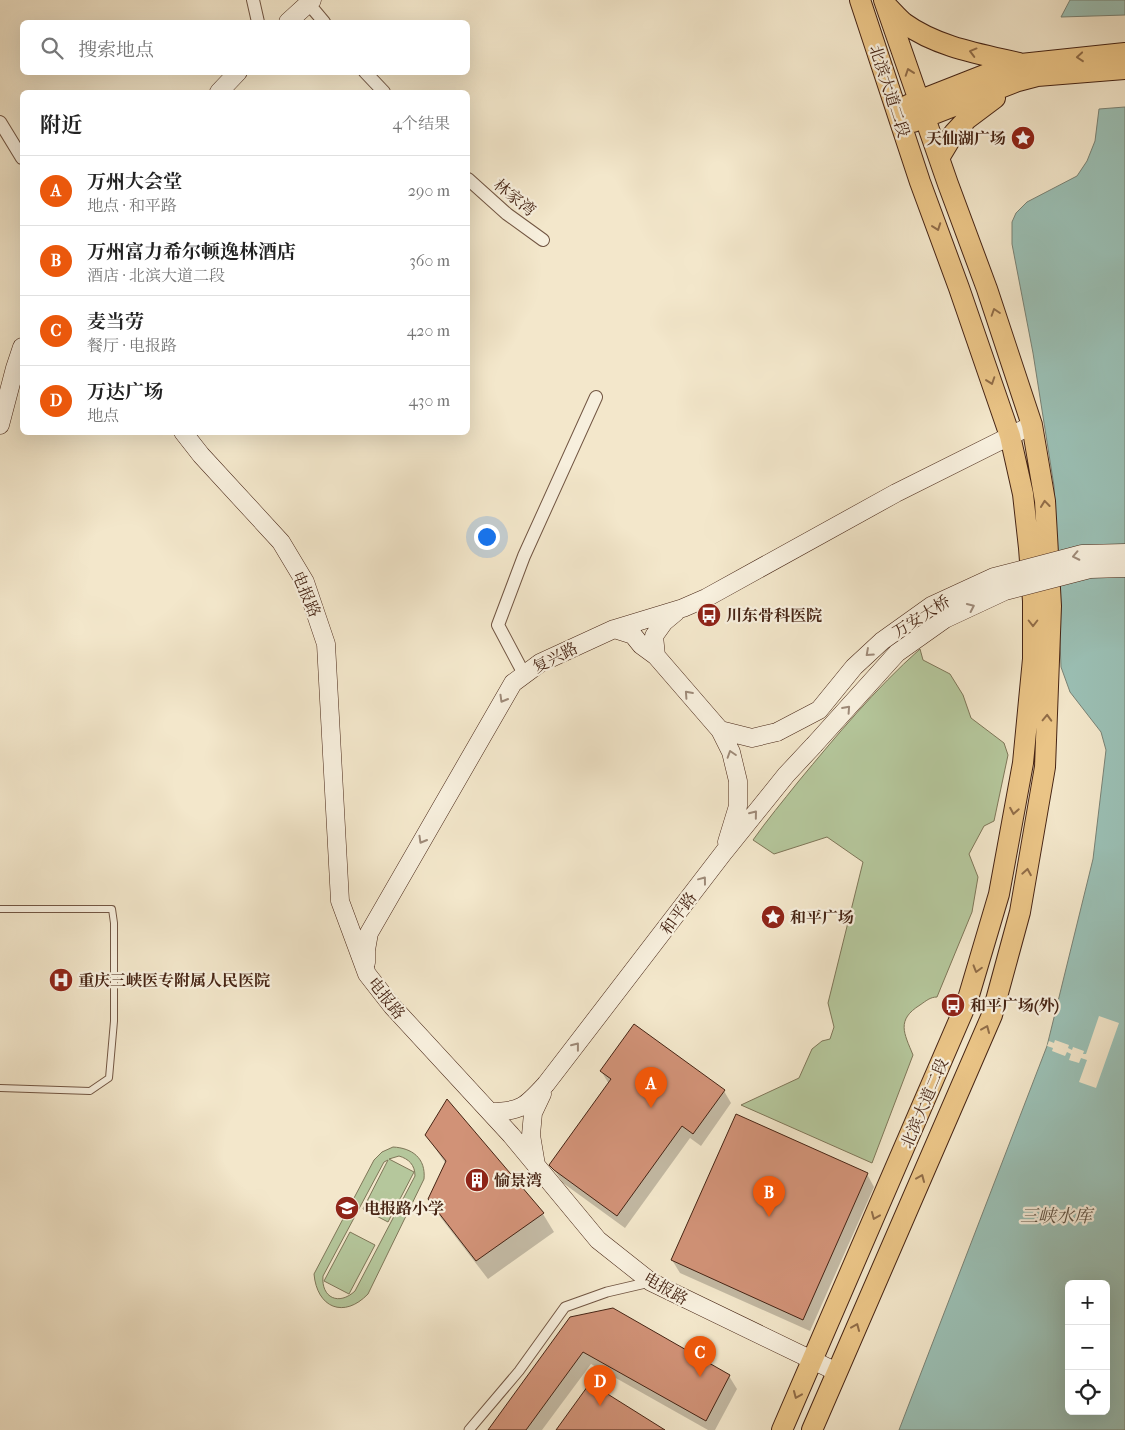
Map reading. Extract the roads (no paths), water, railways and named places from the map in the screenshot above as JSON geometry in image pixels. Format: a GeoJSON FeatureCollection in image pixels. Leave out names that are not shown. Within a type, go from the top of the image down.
{"type":"FeatureCollection","features":[{"type":"Feature","properties":{"kind":"main road","name":"北滨大道二段"},"geometry":{"type":"LineString","coordinates":[[782,1430],[967,1002],[999,894],[1023,763],[1033,658],[1033,602],[1024,494],[1010,436],[920,182],[860,0]]}},
{"type":"Feature","properties":{"kind":"main road"},"geometry":{"type":"LineString","coordinates":[[290,20],[310,2]]}},
{"type":"Feature","properties":{"kind":"main road","name":"北滨大道二段"},"geometry":{"type":"LineString","coordinates":[[812,1430],[992,1015],[1020,912],[1045,767],[1051,606],[1045,501],[1032,425],[987,289],[885,3]]}},
{"type":"Feature","properties":{"kind":"main road"},"geometry":{"type":"LineString","coordinates":[[885,3],[903,22],[922,34],[944,44],[1025,69],[1037,76],[1125,69]]}},
{"type":"Feature","properties":{"kind":"main road"},"geometry":{"type":"LineString","coordinates":[[899,118],[1025,69],[1125,53]]}},
{"type":"Feature","properties":{"kind":"main road"},"geometry":{"type":"LineString","coordinates":[[939,158],[954,133],[967,119],[1025,69]]}},
{"type":"Feature","properties":{"kind":"main road"},"geometry":{"type":"LineString","coordinates":[[221,90],[235,75]]}},
{"type":"Feature","properties":{"kind":"main road"},"geometry":{"type":"LineString","coordinates":[[0,425],[20,353]]}},
{"type":"Feature","properties":{"kind":"main road","name":"复兴路"},"geometry":{"type":"LineString","coordinates":[[367,974],[366,950],[369,933],[513,683],[540,663],[614,629],[683,608],[706,598],[896,493],[1032,425]]}},
{"type":"Feature","properties":{"kind":"main road","name":"电报路"},"geometry":{"type":"LineString","coordinates":[[185,435],[201,455],[281,542],[305,582],[326,644],[339,891],[342,906],[367,974],[392,1006],[490,1112],[598,1240],[651,1282],[837,1372]]}},
{"type":"Feature","properties":{"kind":"main road","name":"万安大桥"},"geometry":{"type":"LineString","coordinates":[[720,730],[752,738],[777,732],[819,710],[854,667],[882,642],[931,606],[994,577],[1082,554],[1125,553]]}},
{"type":"Feature","properties":{"kind":"main road","name":"万安大桥"},"geometry":{"type":"LineString","coordinates":[[814,745],[897,654],[945,619],[1004,591],[1090,569],[1125,568]]}},
{"type":"Feature","properties":{"kind":"main road"},"geometry":{"type":"LineString","coordinates":[[656,656],[654,636],[664,622],[683,608]]}},
{"type":"Feature","properties":{"kind":"main road"},"geometry":{"type":"LineString","coordinates":[[614,629],[633,635],[641,645],[656,656],[720,730],[731,752],[738,781],[738,806],[724,852]]}},
{"type":"Feature","properties":{"kind":"main road","name":"和平路"},"geometry":{"type":"LineString","coordinates":[[490,1112],[510,1112],[528,1104],[546,1084],[724,852],[786,775],[814,745]]}},
{"type":"Feature","properties":{"kind":"main road"},"geometry":{"type":"LineString","coordinates":[[342,906],[351,918],[360,922],[370,920],[384,905]]}},
{"type":"Feature","properties":{"kind":"main road","name":"和平路"},"geometry":{"type":"LineString","coordinates":[[536,1166],[531,1135],[533,1113],[546,1084]]}},
{"type":"Feature","properties":{"kind":"street"},"geometry":{"type":"LineString","coordinates":[[253,0],[258,20]]}},
{"type":"Feature","properties":{"kind":"street"},"geometry":{"type":"LineString","coordinates":[[310,2],[323,20]]}},
{"type":"Feature","properties":{"kind":"street"},"geometry":{"type":"LineString","coordinates":[[368,75],[382,90]]}},
{"type":"Feature","properties":{"kind":"street"},"geometry":{"type":"LineString","coordinates":[[0,122],[20,155]]}},
{"type":"Feature","properties":{"kind":"street","name":"林家湾"},"geometry":{"type":"LineString","coordinates":[[470,181],[507,214],[543,240]]}},
{"type":"Feature","properties":{"kind":"street"},"geometry":{"type":"LineString","coordinates":[[524,674],[498,625],[524,556],[596,397]]}},
{"type":"Feature","properties":{"kind":"street"},"geometry":{"type":"LineString","coordinates":[[469,1430],[519,1371],[565,1307],[606,1292],[651,1282]]}},
{"type":"Feature","properties":{"kind":"lane"},"geometry":{"type":"LineString","coordinates":[[0,909],[112,909],[114,923],[114,1021],[109,1078],[90,1091],[0,1088]]}},
{"type":"Feature","properties":{"kind":"water"},"geometry":{"type":"Polygon","coordinates":[[[1070,0],[1125,0],[1125,15],[1061,17],[1070,0]]]}},
{"type":"Feature","properties":{"kind":"water","name":"三峡水库"},"geometry":{"type":"Polygon","coordinates":[[[1125,107],[1125,1430],[899,1430],[1047,1046],[1093,859],[1106,750],[1101,732],[1070,692],[1061,667],[1054,486],[1033,353],[1012,244],[1012,222],[1016,213],[1027,202],[1077,176],[1087,161],[1095,141],[1099,109],[1125,107]]]}},
{"type":"Feature","properties":{"kind":"place","name":"天仙湖广场"},"geometry":{"type":"Point","coordinates":[1023,138]}},
{"type":"Feature","properties":{"kind":"place","name":"川东骨科医院"},"geometry":{"type":"Point","coordinates":[709,615]}},
{"type":"Feature","properties":{"kind":"place","name":"和平广场"},"geometry":{"type":"Point","coordinates":[773,917]}},
{"type":"Feature","properties":{"kind":"place","name":"重庆三峡医专附属人民医院"},"geometry":{"type":"Point","coordinates":[61,980]}},
{"type":"Feature","properties":{"kind":"place","name":"和平广场(外)"},"geometry":{"type":"Point","coordinates":[953,1005]}},
{"type":"Feature","properties":{"kind":"place","name":"万州大会堂"},"geometry":{"type":"Point","coordinates":[651,1108]}},
{"type":"Feature","properties":{"kind":"place","name":"愉景湾"},"geometry":{"type":"Point","coordinates":[477,1180]}},
{"type":"Feature","properties":{"kind":"place","name":"电报路小学"},"geometry":{"type":"Point","coordinates":[347,1208]}},
{"type":"Feature","properties":{"kind":"place","name":"万州富力希尔顿逸林酒店"},"geometry":{"type":"Point","coordinates":[769,1217]}},
{"type":"Feature","properties":{"kind":"place","name":"麦当劳"},"geometry":{"type":"Point","coordinates":[700,1377]}},
{"type":"Feature","properties":{"kind":"place","name":"万达广场"},"geometry":{"type":"Point","coordinates":[600,1406]}}]}
